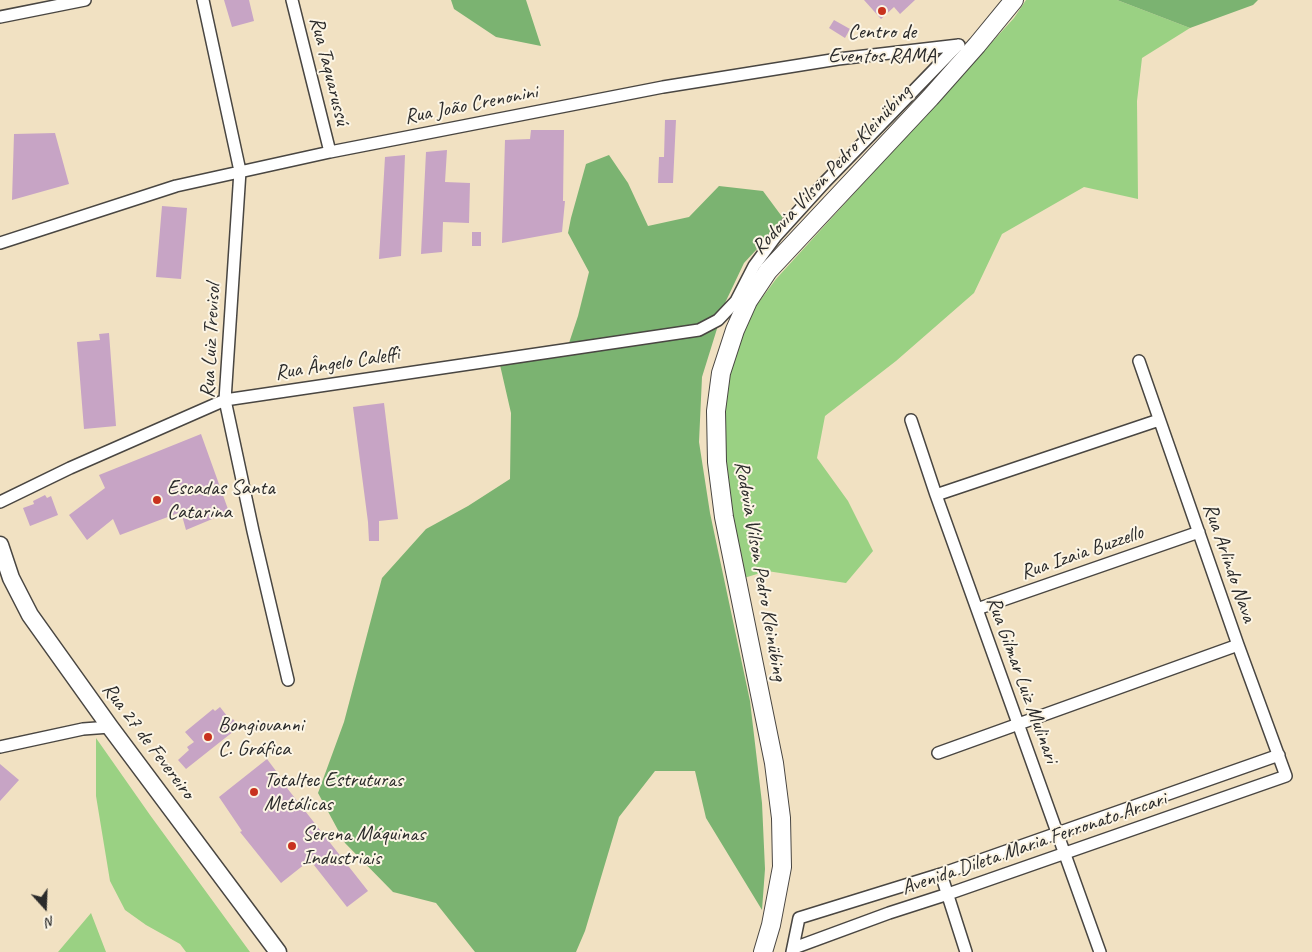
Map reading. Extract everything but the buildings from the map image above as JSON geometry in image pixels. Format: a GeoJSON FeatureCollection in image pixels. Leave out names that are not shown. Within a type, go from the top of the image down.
{"type":"FeatureCollection","features":[{"type":"Feature","properties":{"kind":"main road","name":"Rodovia Vilson Pedro Kleinübing"},"geometry":{"type":"LineString","coordinates":[[763,952],[771,925],[782,867],[781,818],[774,763],[735,580],[717,462],[716,411],[721,373],[735,330],[748,301],[768,272],[977,45],[1014,0]]}},
{"type":"Feature","properties":{"kind":"main road","name":"Rua 27 de Fevereiro"},"geometry":{"type":"LineString","coordinates":[[0,545],[11,578],[30,615],[110,727],[278,952]]}},
{"type":"Feature","properties":{"kind":"street"},"geometry":{"type":"LineString","coordinates":[[0,17],[86,0]]}},
{"type":"Feature","properties":{"kind":"street","name":"Rua Luiz Trevisol"},"geometry":{"type":"LineString","coordinates":[[203,0],[240,171],[225,400],[288,680]]}},
{"type":"Feature","properties":{"kind":"street","name":"Rua Taquarussú"},"geometry":{"type":"LineString","coordinates":[[292,0],[330,152]]}},
{"type":"Feature","properties":{"kind":"street","name":"Rua João Crenonini"},"geometry":{"type":"LineString","coordinates":[[0,243],[176,186],[330,152],[663,87],[838,59],[958,45],[977,45]]}},
{"type":"Feature","properties":{"kind":"street","name":"Rua Ângelo Caleffi"},"geometry":{"type":"LineString","coordinates":[[0,502],[70,468],[225,400],[699,330],[718,320],[736,301],[754,266],[776,236],[825,182],[958,45]]}},
{"type":"Feature","properties":{"kind":"street","name":"Rua Arlindo Nava"},"geometry":{"type":"LineString","coordinates":[[1139,361],[1238,645],[1286,776]]}},
{"type":"Feature","properties":{"kind":"street","name":"Rua Gilmar Luiz Mulinari"},"geometry":{"type":"LineString","coordinates":[[911,420],[936,495],[1100,952]]}},
{"type":"Feature","properties":{"kind":"street"},"geometry":{"type":"LineString","coordinates":[[936,495],[1159,420]]}},
{"type":"Feature","properties":{"kind":"street","name":"Rua Izaia Buzzello"},"geometry":{"type":"LineString","coordinates":[[977,609],[1199,532]]}},
{"type":"Feature","properties":{"kind":"street"},"geometry":{"type":"LineString","coordinates":[[938,753],[1238,645]]}},
{"type":"Feature","properties":{"kind":"street"},"geometry":{"type":"LineString","coordinates":[[0,747],[83,729],[110,727]]}},
{"type":"Feature","properties":{"kind":"street","name":"Avenida Dileta Maria Ferronato Arcari"},"geometry":{"type":"LineString","coordinates":[[793,950],[800,918],[940,874],[1279,755]]}},
{"type":"Feature","properties":{"kind":"street","name":"Avenida Dileta Maria Ferronato Arcari"},"geometry":{"type":"LineString","coordinates":[[793,950],[889,913],[1286,776]]}},
{"type":"Feature","properties":{"kind":"street"},"geometry":{"type":"LineString","coordinates":[[940,874],[966,952]]}},
{"type":"Feature","properties":{"kind":"green space"},"geometry":{"type":"Polygon","coordinates":[[[451,0],[526,0],[541,46],[496,37],[454,9],[451,0]]]}},
{"type":"Feature","properties":{"kind":"green space"},"geometry":{"type":"Polygon","coordinates":[[[1026,0],[1117,0],[1190,28],[1142,58],[1137,101],[1138,199],[1084,187],[1002,234],[974,293],[896,361],[825,416],[817,458],[848,501],[873,551],[846,583],[767,571],[744,578],[724,465],[724,428],[728,380],[743,331],[756,306],[776,279],[1014,18],[1026,0]]]}},
{"type":"Feature","properties":{"kind":"green space"},"geometry":{"type":"Polygon","coordinates":[[[1117,0],[1258,0],[1253,5],[1190,28],[1117,0]]]}},
{"type":"Feature","properties":{"kind":"green space"},"geometry":{"type":"Polygon","coordinates":[[[609,155],[628,183],[648,226],[689,217],[719,186],[763,191],[783,218],[744,263],[725,303],[702,377],[699,442],[710,513],[750,701],[762,803],[765,869],[762,910],[706,818],[695,771],[655,771],[619,817],[585,931],[576,952],[475,952],[436,903],[393,892],[345,843],[318,793],[344,722],[382,578],[426,529],[468,506],[510,479],[511,413],[500,365],[565,355],[578,316],[589,272],[568,233],[571,218],[586,164],[609,155]]]}},
{"type":"Feature","properties":{"kind":"green space"},"geometry":{"type":"Polygon","coordinates":[[[96,738],[250,952],[186,952],[180,944],[146,925],[125,910],[110,881],[96,796],[96,738]]]}},
{"type":"Feature","properties":{"kind":"green space"},"geometry":{"type":"Polygon","coordinates":[[[91,913],[106,952],[58,952],[91,913]]]}},
{"type":"Feature","properties":{"kind":"place","name":"Centro de Eventos RAMA"},"geometry":{"type":"Point","coordinates":[882,11]}},
{"type":"Feature","properties":{"kind":"place","name":"Escadas Santa Catarina"},"geometry":{"type":"Point","coordinates":[157,500]}},
{"type":"Feature","properties":{"kind":"place","name":"Bongiovanni C. Gráfica"},"geometry":{"type":"Point","coordinates":[208,737]}},
{"type":"Feature","properties":{"kind":"place","name":"Totaltec Estruturas Metálicas"},"geometry":{"type":"Point","coordinates":[254,792]}},
{"type":"Feature","properties":{"kind":"place","name":"Serena Máquinas Industriais"},"geometry":{"type":"Point","coordinates":[292,846]}}]}
